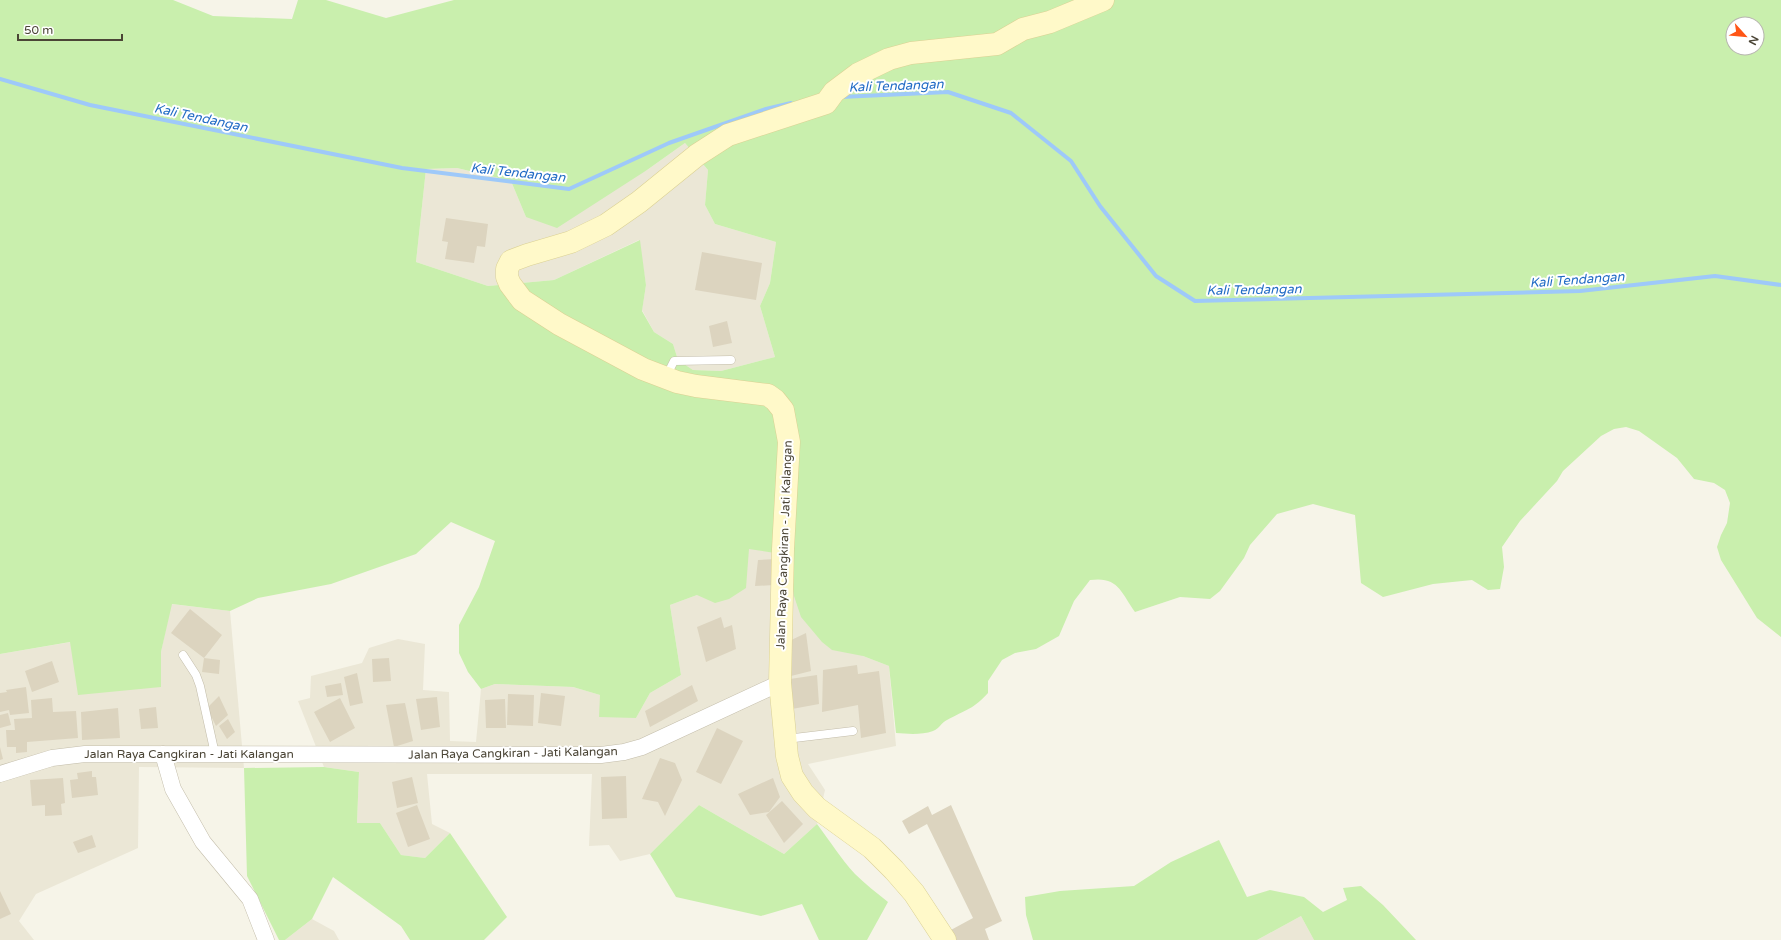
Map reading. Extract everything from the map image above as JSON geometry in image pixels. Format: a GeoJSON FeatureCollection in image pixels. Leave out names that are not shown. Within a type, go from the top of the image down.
{"type":"FeatureCollection","features":[{"type":"Feature","properties":{"kind":"street","name":"Jalan Raya Cangkiran - Jati Kalangan"},"geometry":{"type":"LineString","coordinates":[[0,774],[52,758],[70,755],[601,755],[642,748],[780,683],[783,549],[789,442],[783,410],[776,400],[768,396],[696,386],[666,378],[642,369],[580,335],[522,300],[510,284],[507,277],[507,269],[511,261],[527,254],[571,242],[606,225],[639,202],[697,155],[728,135],[830,98],[858,74],[889,59],[911,53],[996,44],[1023,29],[1050,22],[1102,0]]}},
{"type":"Feature","properties":{"kind":"street"},"geometry":{"type":"LineString","coordinates":[[780,683],[787,756],[792,776],[803,793],[817,808],[872,848],[914,893],[944,940]]}},
{"type":"Feature","properties":{"kind":"street"},"geometry":{"type":"LineString","coordinates":[[163,754],[174,789],[203,842],[250,899],[266,940]]}},
{"type":"Feature","properties":{"kind":"lane"},"geometry":{"type":"LineString","coordinates":[[666,378],[674,361],[731,360]]}},
{"type":"Feature","properties":{"kind":"lane"},"geometry":{"type":"LineString","coordinates":[[183,655],[196,675],[200,686],[215,754]]}},
{"type":"Feature","properties":{"kind":"lane"},"geometry":{"type":"LineString","coordinates":[[785,739],[853,731]]}},
{"type":"Feature","properties":{"kind":"shaded area"},"geometry":{"type":"Polygon","coordinates":[[[685,143],[708,170],[705,205],[715,224],[776,242],[770,283],[760,306],[775,357],[721,371],[693,370],[678,360],[673,344],[654,332],[642,310],[646,285],[639,240],[554,280],[488,286],[416,262],[426,169],[457,168],[511,181],[526,217],[647,170],[685,143]]]}},
{"type":"Feature","properties":{"kind":"shaded area"},"geometry":{"type":"Polygon","coordinates":[[[749,548],[788,555],[863,656],[889,666],[896,746],[808,764],[825,790],[817,824],[784,854],[699,805],[650,854],[620,861],[609,845],[589,846],[592,774],[427,774],[432,824],[450,833],[425,858],[401,855],[380,823],[357,823],[359,772],[324,767],[298,701],[310,698],[311,676],[362,663],[369,648],[398,639],[425,644],[423,690],[449,692],[450,741],[476,742],[481,689],[495,684],[573,687],[600,695],[636,718],[650,693],[681,675],[670,605],[697,595],[749,548]]]}},
{"type":"Feature","properties":{"kind":"shaded area"},"geometry":{"type":"Polygon","coordinates":[[[171,604],[230,611],[244,768],[139,767],[138,848],[36,894],[19,921],[34,940],[0,940],[0,654],[71,642],[161,686],[161,652],[171,604]]]}},
{"type":"Feature","properties":{"kind":"shaded area"},"geometry":{"type":"Polygon","coordinates":[[[1301,916],[1314,940],[1257,940],[1301,916]]]}},
{"type":"Feature","properties":{"kind":"shaded area"},"geometry":{"type":"Polygon","coordinates":[[[312,919],[334,931],[339,940],[285,940],[312,919]]]}},
{"type":"Feature","properties":{"kind":"green space"},"geometry":{"type":"Polygon","coordinates":[[[0,0],[173,0],[213,16],[292,19],[298,0],[326,0],[386,18],[454,0],[1781,0],[1781,637],[1757,618],[1721,560],[1717,547],[1727,523],[1730,503],[1725,490],[1714,483],[1694,479],[1677,458],[1639,431],[1626,427],[1614,429],[1601,436],[1563,471],[1557,481],[1520,521],[1502,547],[1504,567],[1500,589],[1488,590],[1472,580],[1433,584],[1383,597],[1361,583],[1355,515],[1313,504],[1277,514],[1250,545],[1244,558],[1220,591],[1210,599],[1180,597],[1135,612],[1122,592],[1113,583],[1107,580],[1090,580],[1074,601],[1059,636],[1036,649],[1015,653],[1002,660],[988,681],[988,693],[978,703],[945,721],[935,730],[924,733],[896,733],[889,666],[863,656],[832,650],[822,642],[801,617],[794,596],[788,555],[749,549],[746,588],[729,599],[715,603],[697,595],[670,605],[681,675],[650,693],[636,718],[599,717],[600,695],[573,687],[495,684],[481,689],[468,672],[459,653],[459,625],[479,587],[495,541],[451,522],[416,554],[331,584],[258,598],[230,611],[172,604],[161,652],[161,687],[78,695],[70,642],[0,654],[0,0]],[[685,143],[647,170],[557,228],[526,217],[511,181],[457,168],[426,169],[416,262],[488,286],[554,280],[640,240],[646,285],[642,311],[654,332],[673,344],[678,360],[693,370],[721,371],[775,357],[760,306],[770,283],[776,242],[715,224],[705,205],[708,170],[685,143]]]}},
{"type":"Feature","properties":{"kind":"green space"},"geometry":{"type":"Polygon","coordinates":[[[324,767],[359,772],[357,823],[380,823],[401,855],[425,858],[450,833],[507,917],[484,940],[410,940],[401,926],[333,877],[312,919],[285,940],[279,940],[247,876],[244,768],[324,767]]]}},
{"type":"Feature","properties":{"kind":"green space"},"geometry":{"type":"Polygon","coordinates":[[[699,805],[784,854],[817,824],[855,874],[888,902],[867,940],[819,940],[802,904],[761,916],[676,897],[650,854],[699,805]]]}},
{"type":"Feature","properties":{"kind":"green space"},"geometry":{"type":"Polygon","coordinates":[[[1219,840],[1247,897],[1270,890],[1304,897],[1323,912],[1347,900],[1343,888],[1361,886],[1383,905],[1416,940],[1314,940],[1301,916],[1257,940],[1033,940],[1026,915],[1025,897],[1060,891],[1134,886],[1171,862],[1219,840]]]}},
{"type":"Feature","properties":{"kind":"building"},"geometry":{"type":"Polygon","coordinates":[[[446,218],[488,224],[485,247],[477,246],[474,263],[445,259],[448,242],[442,241],[446,218]]]}},
{"type":"Feature","properties":{"kind":"building"},"geometry":{"type":"Polygon","coordinates":[[[702,252],[762,263],[756,300],[695,290],[702,252]]]}},
{"type":"Feature","properties":{"kind":"building"},"geometry":{"type":"Polygon","coordinates":[[[727,321],[732,343],[713,347],[709,326],[727,321]]]}},
{"type":"Feature","properties":{"kind":"building"},"geometry":{"type":"Polygon","coordinates":[[[776,559],[774,585],[755,586],[758,560],[776,559]]]}},
{"type":"Feature","properties":{"kind":"building"},"geometry":{"type":"Polygon","coordinates":[[[190,609],[222,635],[204,658],[171,633],[190,609]]]}},
{"type":"Feature","properties":{"kind":"building"},"geometry":{"type":"Polygon","coordinates":[[[721,617],[724,628],[732,625],[736,649],[706,662],[697,627],[721,617]]]}},
{"type":"Feature","properties":{"kind":"building"},"geometry":{"type":"Polygon","coordinates":[[[806,633],[811,671],[787,677],[785,643],[806,633]]]}},
{"type":"Feature","properties":{"kind":"building"},"geometry":{"type":"Polygon","coordinates":[[[204,658],[220,660],[219,674],[202,672],[204,658]]]}},
{"type":"Feature","properties":{"kind":"building"},"geometry":{"type":"Polygon","coordinates":[[[389,658],[391,681],[373,682],[372,659],[389,658]]]}},
{"type":"Feature","properties":{"kind":"building"},"geometry":{"type":"Polygon","coordinates":[[[52,661],[59,682],[32,692],[25,671],[52,661]]]}},
{"type":"Feature","properties":{"kind":"building"},"geometry":{"type":"Polygon","coordinates":[[[857,665],[858,674],[879,671],[886,733],[861,738],[858,705],[822,712],[823,670],[857,665]]]}},
{"type":"Feature","properties":{"kind":"building"},"geometry":{"type":"Polygon","coordinates":[[[357,673],[363,703],[350,706],[344,677],[357,673]]]}},
{"type":"Feature","properties":{"kind":"building"},"geometry":{"type":"Polygon","coordinates":[[[817,675],[819,704],[792,709],[790,679],[817,675]]]}},
{"type":"Feature","properties":{"kind":"building"},"geometry":{"type":"Polygon","coordinates":[[[341,683],[343,695],[327,697],[325,686],[341,683]]]}},
{"type":"Feature","properties":{"kind":"building"},"geometry":{"type":"Polygon","coordinates":[[[692,685],[698,701],[650,727],[645,711],[692,685]]]}},
{"type":"Feature","properties":{"kind":"building"},"geometry":{"type":"Polygon","coordinates":[[[26,687],[29,713],[10,715],[9,710],[0,712],[0,693],[7,692],[6,690],[26,687]]]}},
{"type":"Feature","properties":{"kind":"building"},"geometry":{"type":"Polygon","coordinates":[[[541,693],[565,696],[561,726],[538,723],[541,693]]]}},
{"type":"Feature","properties":{"kind":"building"},"geometry":{"type":"Polygon","coordinates":[[[508,694],[534,695],[533,726],[507,725],[508,694]]]}},
{"type":"Feature","properties":{"kind":"building"},"geometry":{"type":"Polygon","coordinates":[[[219,696],[228,715],[216,726],[207,708],[219,696]]]}},
{"type":"Feature","properties":{"kind":"building"},"geometry":{"type":"Polygon","coordinates":[[[437,697],[440,727],[421,730],[416,699],[437,697]]]}},
{"type":"Feature","properties":{"kind":"building"},"geometry":{"type":"Polygon","coordinates":[[[52,698],[53,712],[76,711],[78,738],[27,742],[27,752],[16,753],[16,747],[7,747],[6,730],[15,730],[14,719],[32,718],[31,700],[52,698]]]}},
{"type":"Feature","properties":{"kind":"building"},"geometry":{"type":"Polygon","coordinates":[[[340,698],[355,728],[330,742],[314,712],[340,698]]]}},
{"type":"Feature","properties":{"kind":"building"},"geometry":{"type":"Polygon","coordinates":[[[505,699],[506,728],[486,728],[485,700],[505,699]]]}},
{"type":"Feature","properties":{"kind":"building"},"geometry":{"type":"Polygon","coordinates":[[[405,703],[413,741],[394,747],[386,705],[405,703]]]}},
{"type":"Feature","properties":{"kind":"building"},"geometry":{"type":"Polygon","coordinates":[[[156,707],[158,728],[141,729],[139,709],[156,707]]]}},
{"type":"Feature","properties":{"kind":"building"},"geometry":{"type":"Polygon","coordinates":[[[118,708],[120,738],[82,740],[81,712],[118,708]]]}},
{"type":"Feature","properties":{"kind":"building"},"geometry":{"type":"Polygon","coordinates":[[[8,713],[11,725],[0,728],[0,715],[8,713]]]}},
{"type":"Feature","properties":{"kind":"building"},"geometry":{"type":"Polygon","coordinates":[[[228,719],[235,732],[227,739],[219,726],[228,719]]]}},
{"type":"Feature","properties":{"kind":"building"},"geometry":{"type":"Polygon","coordinates":[[[717,728],[743,741],[721,784],[696,772],[717,728]]]}},
{"type":"Feature","properties":{"kind":"building"},"geometry":{"type":"Polygon","coordinates":[[[0,747],[3,759],[0,760],[0,747]]]}},
{"type":"Feature","properties":{"kind":"building"},"geometry":{"type":"Polygon","coordinates":[[[660,758],[675,763],[682,780],[665,816],[658,802],[642,799],[660,758]]]}},
{"type":"Feature","properties":{"kind":"building"},"geometry":{"type":"Polygon","coordinates":[[[92,771],[92,777],[96,777],[98,795],[72,798],[70,780],[78,779],[77,773],[92,771]]]}},
{"type":"Feature","properties":{"kind":"building"},"geometry":{"type":"Polygon","coordinates":[[[626,776],[627,818],[602,819],[601,777],[626,776]]]}},
{"type":"Feature","properties":{"kind":"building"},"geometry":{"type":"Polygon","coordinates":[[[412,777],[418,803],[397,808],[392,782],[412,777]]]}},
{"type":"Feature","properties":{"kind":"building"},"geometry":{"type":"Polygon","coordinates":[[[63,778],[65,803],[61,804],[62,815],[45,816],[45,805],[32,806],[30,780],[63,778]]]}},
{"type":"Feature","properties":{"kind":"building"},"geometry":{"type":"Polygon","coordinates":[[[773,778],[780,797],[769,812],[750,815],[738,794],[773,778]]]}},
{"type":"Feature","properties":{"kind":"building"},"geometry":{"type":"Polygon","coordinates":[[[782,801],[803,824],[784,843],[766,815],[782,801]]]}},
{"type":"Feature","properties":{"kind":"building"},"geometry":{"type":"Polygon","coordinates":[[[417,805],[430,839],[408,847],[396,813],[417,805]]]}},
{"type":"Feature","properties":{"kind":"building"},"geometry":{"type":"Polygon","coordinates":[[[951,805],[1002,921],[985,929],[989,940],[954,940],[949,931],[973,918],[927,824],[909,834],[902,821],[928,806],[932,815],[951,805]]]}},
{"type":"Feature","properties":{"kind":"building"},"geometry":{"type":"Polygon","coordinates":[[[92,835],[96,847],[78,853],[73,842],[92,835]]]}},
{"type":"Feature","properties":{"kind":"building"},"geometry":{"type":"Polygon","coordinates":[[[0,891],[11,914],[0,919],[0,891]]]}},
{"type":"Feature","properties":{"kind":"waterway","name":"Kali Tendangan"},"geometry":{"type":"LineString","coordinates":[[0,79],[90,105],[402,168],[569,189],[669,143],[766,109],[791,103]]}},
{"type":"Feature","properties":{"kind":"waterway","name":"Kali Tendangan"},"geometry":{"type":"LineString","coordinates":[[841,97],[948,92],[1011,113],[1071,161],[1100,206],[1156,276],[1195,301],[1580,291],[1715,276],[1781,285]]}}]}
